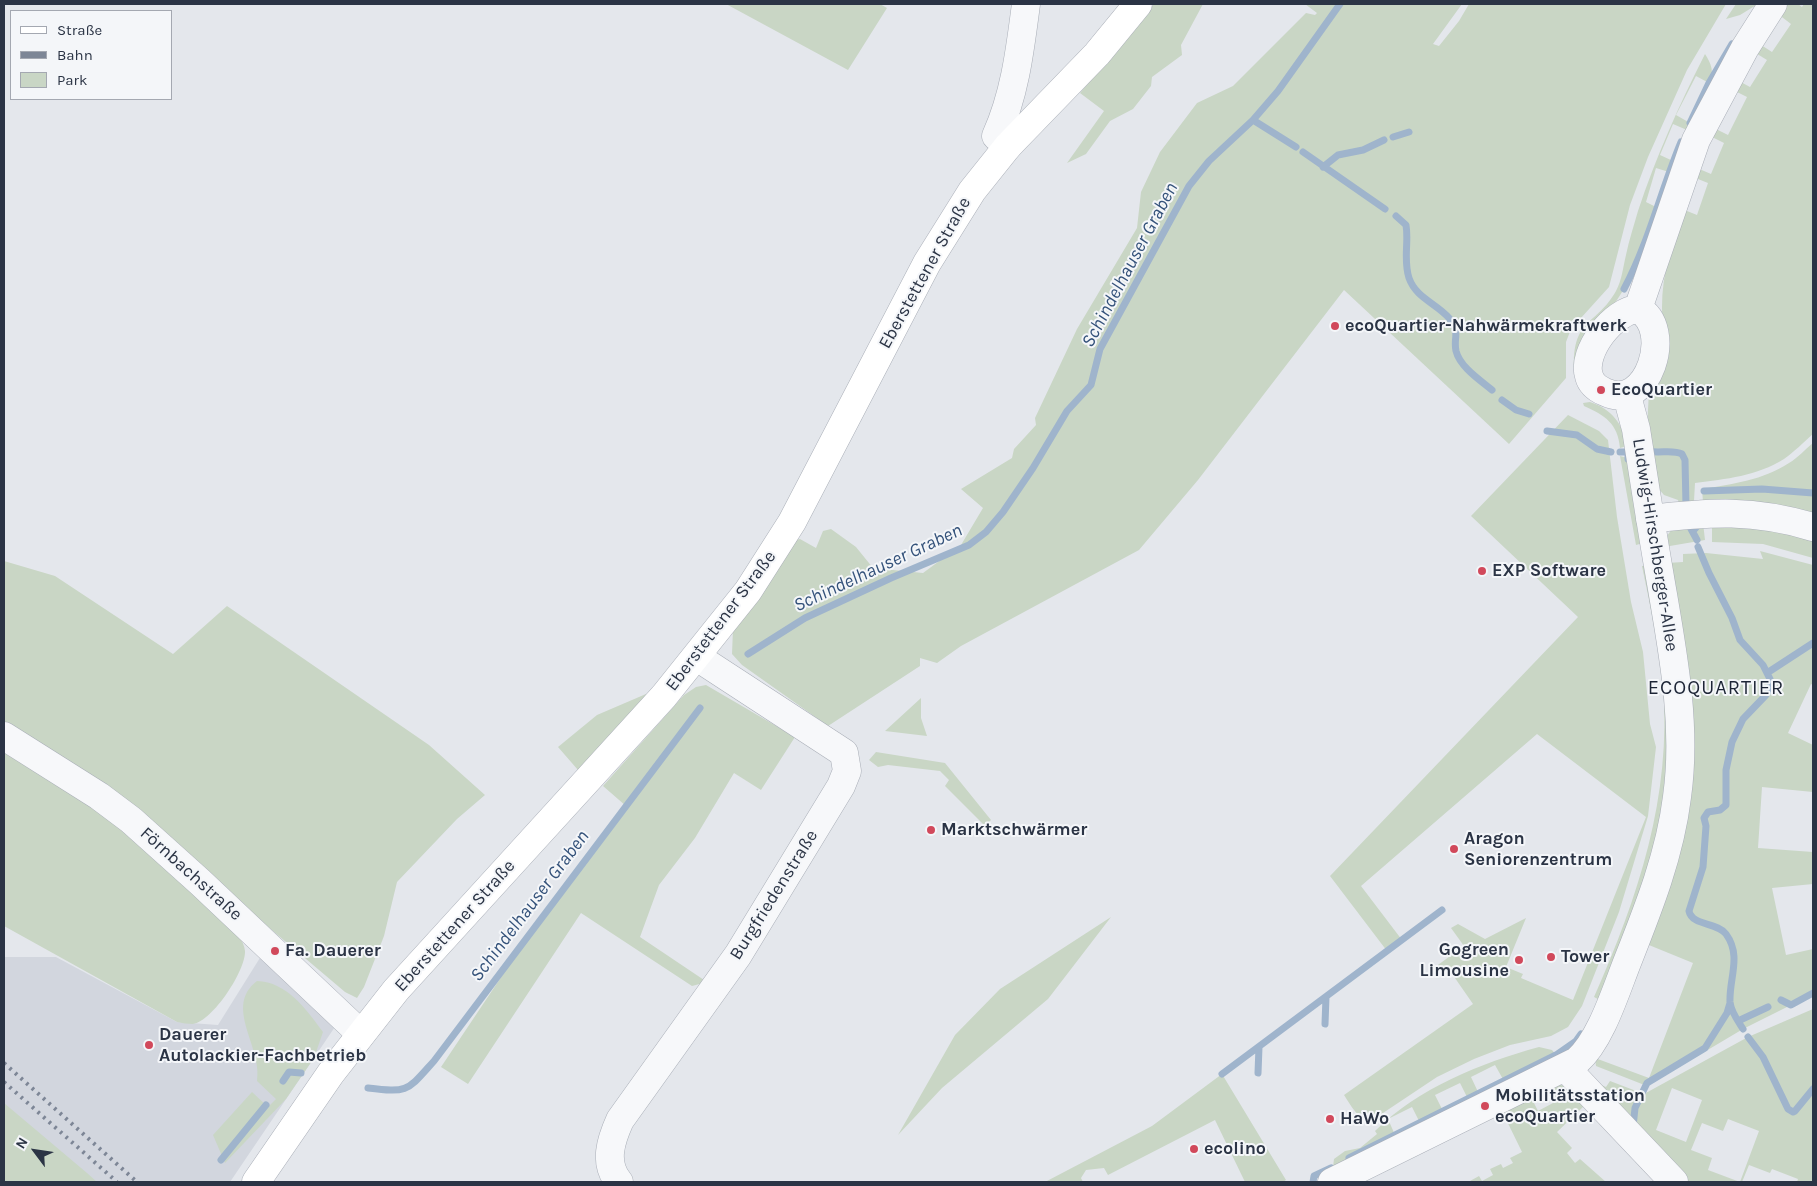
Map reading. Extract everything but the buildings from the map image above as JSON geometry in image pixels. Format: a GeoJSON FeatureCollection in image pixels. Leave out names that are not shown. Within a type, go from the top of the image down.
{"type":"FeatureCollection","features":[{"type":"Feature","properties":{"kind":"main road","name":"Eberstettener Straße"},"geometry":{"type":"LineString","coordinates":[[263,1180],[327,1080],[361,1034],[435,946],[592,777],[696,657],[748,591],[809,491],[942,238],[976,185],[1008,146],[1073,81],[1138,4]]}},
{"type":"Feature","properties":{"kind":"street"},"geometry":{"type":"LineString","coordinates":[[1008,146],[996,136],[1008,111],[1014,91],[1026,4]]}},
{"type":"Feature","properties":{"kind":"street"},"geometry":{"type":"LineString","coordinates":[[1638,309],[1696,140],[1745,48],[1773,4]]}},
{"type":"Feature","properties":{"kind":"street"},"geometry":{"type":"LineString","coordinates":[[1638,309],[1644,312],[1652,323],[1654,354],[1646,376],[1633,392],[1627,396],[1614,396],[1601,390],[1591,380],[1588,369],[1592,351],[1602,333],[1625,312],[1638,309]]}},
{"type":"Feature","properties":{"kind":"street","name":"Ludwig-Hirschberger-Allee"},"geometry":{"type":"LineString","coordinates":[[1332,1182],[1577,1061],[1585,1051],[1620,982],[1662,868],[1678,797],[1680,764],[1676,686],[1636,429],[1627,396]]}},
{"type":"Feature","properties":{"kind":"street"},"geometry":{"type":"LineString","coordinates":[[1650,519],[1735,512],[1766,515],[1813,527]]}},
{"type":"Feature","properties":{"kind":"street","name":"Burgfriedenstraße"},"geometry":{"type":"LineString","coordinates":[[616,1181],[609,1157],[610,1148],[620,1120],[738,955],[822,818],[847,771],[844,753],[696,657]]}},
{"type":"Feature","properties":{"kind":"street","name":"Förnbachstraße"},"geometry":{"type":"LineString","coordinates":[[4,736],[99,796],[131,820],[343,1015],[361,1034]]}},
{"type":"Feature","properties":{"kind":"street"},"geometry":{"type":"LineString","coordinates":[[1565,1067],[1674,1182]]}},
{"type":"Feature","properties":{"kind":"shaded area"},"geometry":{"type":"Polygon","coordinates":[[[268,945],[343,1015],[230,1182],[4,1182],[4,957],[56,957],[177,1022],[218,1025],[268,945]]]}},
{"type":"Feature","properties":{"kind":"green space"},"geometry":{"type":"Polygon","coordinates":[[[726,4],[880,4],[887,8],[848,70],[726,4]]]}},
{"type":"Feature","properties":{"kind":"green space"},"geometry":{"type":"Polygon","coordinates":[[[1154,4],[1203,4],[1181,45],[1182,55],[1152,77],[1151,86],[1133,109],[1110,121],[1086,154],[1067,163],[1104,111],[1080,93],[1154,4]]]}},
{"type":"Feature","properties":{"kind":"green space"},"geometry":{"type":"Polygon","coordinates":[[[1305,4],[1462,4],[1433,44],[1439,46],[1459,21],[1469,4],[1726,4],[1687,70],[1648,157],[1630,205],[1609,287],[1571,329],[1566,342],[1566,378],[1509,444],[1344,290],[1198,480],[1139,550],[961,646],[937,663],[920,658],[920,666],[828,726],[742,665],[732,654],[733,629],[795,540],[800,539],[816,548],[823,531],[831,529],[856,547],[873,568],[923,573],[961,545],[983,508],[961,489],[1012,458],[1014,449],[1036,425],[1035,418],[1077,329],[1137,228],[1141,192],[1160,152],[1197,103],[1233,86],[1306,13],[1315,15],[1317,13],[1305,4]]]}},
{"type":"Feature","properties":{"kind":"green space"},"geometry":{"type":"Polygon","coordinates":[[[1736,4],[1758,4],[1740,15],[1726,19],[1736,4]]]}},
{"type":"Feature","properties":{"kind":"green space"},"geometry":{"type":"Polygon","coordinates":[[[1785,4],[1798,4],[1802,7],[1804,4],[1813,4],[1813,434],[1784,459],[1774,465],[1741,476],[1695,483],[1694,501],[1680,507],[1678,500],[1664,495],[1658,488],[1647,430],[1649,390],[1660,381],[1665,365],[1662,295],[1668,258],[1682,209],[1697,215],[1708,183],[1693,177],[1697,168],[1711,174],[1724,143],[1710,136],[1714,128],[1728,135],[1747,97],[1733,90],[1737,80],[1750,87],[1767,60],[1754,52],[1758,43],[1772,52],[1791,24],[1778,14],[1785,4]]]}},
{"type":"Feature","properties":{"kind":"green space"},"geometry":{"type":"Polygon","coordinates":[[[1705,54],[1712,68],[1711,79],[1709,83],[1696,76],[1676,115],[1690,123],[1687,130],[1673,124],[1660,155],[1673,161],[1669,172],[1656,168],[1646,202],[1658,208],[1624,289],[1574,367],[1577,339],[1587,324],[1601,311],[1618,287],[1638,211],[1652,171],[1677,112],[1705,54]]]}},
{"type":"Feature","properties":{"kind":"green space"},"geometry":{"type":"Polygon","coordinates":[[[1590,402],[1605,409],[1615,418],[1623,431],[1627,446],[1620,448],[1619,440],[1609,421],[1584,406],[1583,403],[1590,402]]]}},
{"type":"Feature","properties":{"kind":"green space"},"geometry":{"type":"Polygon","coordinates":[[[1568,415],[1599,431],[1608,440],[1617,517],[1631,602],[1643,652],[1650,724],[1656,747],[1648,816],[1619,912],[1582,1006],[1568,1027],[1551,1036],[1510,1045],[1474,1059],[1437,1077],[1371,1121],[1358,1114],[1344,1095],[1473,1004],[1448,968],[1435,977],[1431,970],[1464,946],[1451,928],[1458,924],[1485,939],[1526,918],[1506,967],[1523,974],[1521,978],[1573,1000],[1646,817],[1537,734],[1361,886],[1402,940],[1387,951],[1330,876],[1578,617],[1471,516],[1568,415]]]}},
{"type":"Feature","properties":{"kind":"green space"},"geometry":{"type":"Polygon","coordinates":[[[1813,443],[1813,519],[1703,502],[1702,489],[1747,481],[1769,474],[1792,461],[1813,443]]]}},
{"type":"Feature","properties":{"kind":"green space"},"geometry":{"type":"Polygon","coordinates":[[[1620,456],[1628,458],[1643,543],[1636,545],[1620,456]]]}},
{"type":"Feature","properties":{"kind":"green space"},"geometry":{"type":"Polygon","coordinates":[[[1712,520],[1813,539],[1813,558],[1763,544],[1712,542],[1712,520]]]}},
{"type":"Feature","properties":{"kind":"green space"},"geometry":{"type":"Polygon","coordinates":[[[1703,523],[1705,540],[1664,547],[1664,540],[1672,529],[1703,523]]]}},
{"type":"Feature","properties":{"kind":"green space"},"geometry":{"type":"Polygon","coordinates":[[[1760,551],[1813,565],[1813,685],[1811,684],[1788,733],[1813,745],[1813,792],[1762,787],[1758,848],[1813,852],[1813,884],[1772,888],[1786,955],[1813,949],[1813,994],[1743,1029],[1647,1086],[1596,1066],[1595,1058],[1649,1078],[1693,963],[1644,943],[1670,872],[1667,563],[1683,562],[1683,554],[1706,553],[1763,559],[1760,551]]]}},
{"type":"Feature","properties":{"kind":"green space"},"geometry":{"type":"Polygon","coordinates":[[[4,561],[55,576],[173,654],[227,606],[429,745],[485,795],[457,819],[397,882],[384,936],[364,987],[357,998],[345,992],[260,920],[144,816],[68,760],[4,722],[4,561]]]}},
{"type":"Feature","properties":{"kind":"green space"},"geometry":{"type":"Polygon","coordinates":[[[1642,566],[1647,566],[1660,628],[1671,753],[1656,849],[1600,1000],[1594,997],[1625,922],[1638,884],[1657,807],[1662,767],[1664,727],[1663,686],[1657,641],[1642,566]]]}},
{"type":"Feature","properties":{"kind":"green space"},"geometry":{"type":"Polygon","coordinates":[[[706,685],[795,737],[761,790],[734,773],[695,838],[659,885],[640,937],[707,982],[692,986],[581,913],[468,1084],[441,1067],[540,919],[626,806],[603,786],[684,695],[696,687],[706,685]]]}},
{"type":"Feature","properties":{"kind":"green space"},"geometry":{"type":"Polygon","coordinates":[[[646,694],[648,697],[581,769],[578,770],[558,747],[597,715],[646,694]]]}},
{"type":"Feature","properties":{"kind":"green space"},"geometry":{"type":"Polygon","coordinates":[[[921,698],[921,718],[927,736],[885,731],[921,698]]]}},
{"type":"Feature","properties":{"kind":"green space"},"geometry":{"type":"Polygon","coordinates":[[[4,750],[110,817],[229,924],[239,936],[245,951],[240,970],[219,1005],[201,1021],[193,1024],[177,1022],[4,926],[4,750]]]}},
{"type":"Feature","properties":{"kind":"green space"},"geometry":{"type":"Polygon","coordinates":[[[876,752],[945,763],[991,820],[985,826],[945,786],[949,780],[940,771],[888,765],[878,767],[869,760],[876,752]]]}},
{"type":"Feature","properties":{"kind":"green space"},"geometry":{"type":"Polygon","coordinates":[[[1111,917],[1048,999],[942,1088],[898,1135],[955,1035],[1000,989],[1111,917]]]}},
{"type":"Feature","properties":{"kind":"green space"},"geometry":{"type":"Polygon","coordinates":[[[257,981],[278,986],[295,998],[323,1032],[314,1058],[286,1099],[225,1163],[213,1135],[252,1092],[268,1107],[276,1099],[257,1081],[255,1055],[246,1028],[244,1003],[247,991],[257,981]]]}},
{"type":"Feature","properties":{"kind":"green space"},"geometry":{"type":"Polygon","coordinates":[[[1813,1009],[1813,1182],[1797,1182],[1798,1179],[1772,1169],[1770,1173],[1749,1165],[1742,1182],[1740,1182],[1688,1182],[1590,1080],[1606,1087],[1610,1081],[1644,1094],[1748,1037],[1813,1009]],[[1672,1088],[1656,1130],[1686,1142],[1702,1100],[1672,1088]],[[1728,1119],[1723,1131],[1702,1123],[1691,1150],[1712,1158],[1708,1170],[1740,1182],[1759,1131],[1728,1119]]]}},
{"type":"Feature","properties":{"kind":"green space"},"geometry":{"type":"Polygon","coordinates":[[[1539,1047],[1552,1050],[1556,1055],[1504,1081],[1495,1065],[1471,1077],[1479,1094],[1468,1099],[1460,1083],[1435,1095],[1443,1111],[1420,1123],[1412,1107],[1389,1119],[1430,1090],[1473,1069],[1539,1047]]]}},
{"type":"Feature","properties":{"kind":"green space"},"geometry":{"type":"Polygon","coordinates":[[[1222,1074],[1286,1180],[1283,1182],[1245,1182],[1215,1120],[1108,1175],[1104,1168],[1086,1170],[1081,1178],[1083,1182],[1045,1182],[1152,1126],[1222,1074]]]}},
{"type":"Feature","properties":{"kind":"green space"},"geometry":{"type":"Polygon","coordinates":[[[1560,1083],[1584,1106],[1557,1132],[1572,1148],[1567,1153],[1575,1163],[1580,1159],[1606,1182],[1471,1182],[1479,1176],[1482,1181],[1493,1175],[1490,1169],[1501,1164],[1503,1168],[1513,1163],[1510,1158],[1522,1152],[1500,1107],[1529,1093],[1538,1111],[1553,1103],[1545,1085],[1560,1083]]]}},
{"type":"Feature","properties":{"kind":"green space"},"geometry":{"type":"Polygon","coordinates":[[[4,1103],[87,1173],[97,1182],[4,1182],[4,1103]]]}},
{"type":"Feature","properties":{"kind":"green space"},"geometry":{"type":"Polygon","coordinates":[[[1388,1119],[1395,1135],[1333,1167],[1334,1159],[1345,1151],[1360,1148],[1377,1134],[1375,1131],[1388,1119]]]}},
{"type":"Feature","properties":{"kind":"waterway","name":"Schindelhauser Graben"},"geometry":{"type":"LineString","coordinates":[[748,654],[805,618],[891,578],[969,545],[986,532],[1003,512],[1033,468],[1067,411],[1091,385],[1100,349],[1189,186],[1209,161],[1253,120],[1278,91],[1340,4]]}},
{"type":"Feature","properties":{"kind":"waterway"},"geometry":{"type":"LineString","coordinates":[[1690,123],[1709,83],[1732,44]]}},
{"type":"Feature","properties":{"kind":"waterway"},"geometry":{"type":"LineString","coordinates":[[1253,120],[1296,147]]}},
{"type":"Feature","properties":{"kind":"waterway"},"geometry":{"type":"LineString","coordinates":[[1393,137],[1409,132]]}},
{"type":"Feature","properties":{"kind":"waterway"},"geometry":{"type":"LineString","coordinates":[[1323,167],[1338,155],[1363,150],[1384,140]]}},
{"type":"Feature","properties":{"kind":"waterway"},"geometry":{"type":"LineString","coordinates":[[1624,289],[1641,253],[1681,142]]}},
{"type":"Feature","properties":{"kind":"waterway"},"geometry":{"type":"LineString","coordinates":[[1303,152],[1385,209]]}},
{"type":"Feature","properties":{"kind":"waterway"},"geometry":{"type":"LineString","coordinates":[[1396,216],[1406,225],[1406,265],[1412,285],[1416,291],[1444,313],[1453,323],[1456,331],[1455,346],[1458,357],[1471,373],[1492,390]]}},
{"type":"Feature","properties":{"kind":"waterway"},"geometry":{"type":"LineString","coordinates":[[1502,400],[1516,410],[1529,414]]}},
{"type":"Feature","properties":{"kind":"waterway"},"geometry":{"type":"LineString","coordinates":[[1547,431],[1577,435],[1597,449],[1611,452]]}},
{"type":"Feature","properties":{"kind":"waterway"},"geometry":{"type":"LineString","coordinates":[[1648,451],[1682,454],[1685,460],[1686,506]]}},
{"type":"Feature","properties":{"kind":"waterway"},"geometry":{"type":"LineString","coordinates":[[1620,452],[1628,452],[1628,459]]}},
{"type":"Feature","properties":{"kind":"waterway"},"geometry":{"type":"LineString","coordinates":[[1704,491],[1762,489],[1813,493]]}},
{"type":"Feature","properties":{"kind":"waterway"},"geometry":{"type":"LineString","coordinates":[[1693,531],[1701,522]]}},
{"type":"Feature","properties":{"kind":"waterway"},"geometry":{"type":"LineString","coordinates":[[1690,527],[1697,540]]}},
{"type":"Feature","properties":{"kind":"waterway"},"geometry":{"type":"LineString","coordinates":[[1698,547],[1732,618],[1740,640],[1763,665],[1770,679],[1771,687],[1766,695],[1743,719],[1732,742],[1726,770],[1726,805],[1720,810],[1708,812],[1704,818],[1706,826],[1703,867],[1689,911],[1691,916],[1700,922],[1722,930],[1731,942],[1734,967],[1730,1002],[1733,1013],[1743,1029]]}},
{"type":"Feature","properties":{"kind":"waterway"},"geometry":{"type":"LineString","coordinates":[[1767,673],[1813,643]]}},
{"type":"Feature","properties":{"kind":"waterway","name":"Schindelhauser Graben"},"geometry":{"type":"LineString","coordinates":[[368,1088],[392,1090],[406,1088],[418,1079],[434,1061],[700,708]]}},
{"type":"Feature","properties":{"kind":"waterway"},"geometry":{"type":"LineString","coordinates":[[1222,1074],[1442,910]]}},
{"type":"Feature","properties":{"kind":"waterway"},"geometry":{"type":"LineString","coordinates":[[1781,1000],[1791,1005],[1813,993]]}},
{"type":"Feature","properties":{"kind":"waterway"},"geometry":{"type":"LineString","coordinates":[[1325,1024],[1326,997]]}},
{"type":"Feature","properties":{"kind":"waterway"},"geometry":{"type":"LineString","coordinates":[[1633,1127],[1635,1108],[1647,1083],[1705,1048],[1727,1013],[1730,1003]]}},
{"type":"Feature","properties":{"kind":"waterway"},"geometry":{"type":"LineString","coordinates":[[1738,1021],[1768,1007]]}},
{"type":"Feature","properties":{"kind":"waterway"},"geometry":{"type":"LineString","coordinates":[[1349,1158],[1556,1055],[1576,1041],[1581,1034]]}},
{"type":"Feature","properties":{"kind":"waterway"},"geometry":{"type":"LineString","coordinates":[[1748,1037],[1763,1057],[1788,1109],[1793,1112],[1795,1111],[1813,1089]]}},
{"type":"Feature","properties":{"kind":"waterway"},"geometry":{"type":"LineString","coordinates":[[1258,1073],[1259,1047]]}},
{"type":"Feature","properties":{"kind":"waterway","name":"Schindelhauser Graben"},"geometry":{"type":"LineString","coordinates":[[283,1081],[289,1072],[301,1073]]}},
{"type":"Feature","properties":{"kind":"waterway","name":"Schindelhauser Graben"},"geometry":{"type":"LineString","coordinates":[[221,1160],[266,1105]]}},
{"type":"Feature","properties":{"kind":"waterway"},"geometry":{"type":"LineString","coordinates":[[1313,1182],[1314,1176],[1331,1168]]}},
{"type":"Feature","properties":{"kind":"railway"},"geometry":{"type":"LineString","coordinates":[[4,1063],[137,1182]]}},
{"type":"Feature","properties":{"kind":"railway"},"geometry":{"type":"LineString","coordinates":[[4,1082],[117,1182]]}},
{"type":"Feature","properties":{"kind":"place","name":"ecoQuartier-Nahwärmekraftwerk"},"geometry":{"type":"Point","coordinates":[1335,326]}},
{"type":"Feature","properties":{"kind":"place","name":"EcoQuartier"},"geometry":{"type":"Point","coordinates":[1601,390]}},
{"type":"Feature","properties":{"kind":"place","name":"EXP Software"},"geometry":{"type":"Point","coordinates":[1482,571]}},
{"type":"Feature","properties":{"kind":"place","name":"Marktschwärmer"},"geometry":{"type":"Point","coordinates":[931,830]}},
{"type":"Feature","properties":{"kind":"place","name":"Aragon Seniorenzentrum"},"geometry":{"type":"Point","coordinates":[1454,849]}},
{"type":"Feature","properties":{"kind":"place","name":"Fa. Dauerer"},"geometry":{"type":"Point","coordinates":[275,951]}},
{"type":"Feature","properties":{"kind":"place","name":"Tower"},"geometry":{"type":"Point","coordinates":[1551,957]}},
{"type":"Feature","properties":{"kind":"place","name":"Gogreen Limousine"},"geometry":{"type":"Point","coordinates":[1519,960]}},
{"type":"Feature","properties":{"kind":"place","name":"Dauerer Autolackier-Fachbetrieb"},"geometry":{"type":"Point","coordinates":[149,1045]}},
{"type":"Feature","properties":{"kind":"place","name":"Mobilitätsstation ecoQuartier"},"geometry":{"type":"Point","coordinates":[1485,1106]}},
{"type":"Feature","properties":{"kind":"place","name":"HaWo"},"geometry":{"type":"Point","coordinates":[1330,1119]}},
{"type":"Feature","properties":{"kind":"place","name":"ecolino"},"geometry":{"type":"Point","coordinates":[1194,1149]}},
{"type":"Feature","properties":{"kind":"district","name":"ECOQUARTIER"},"geometry":{"type":"Point","coordinates":[1716,688]}}]}
